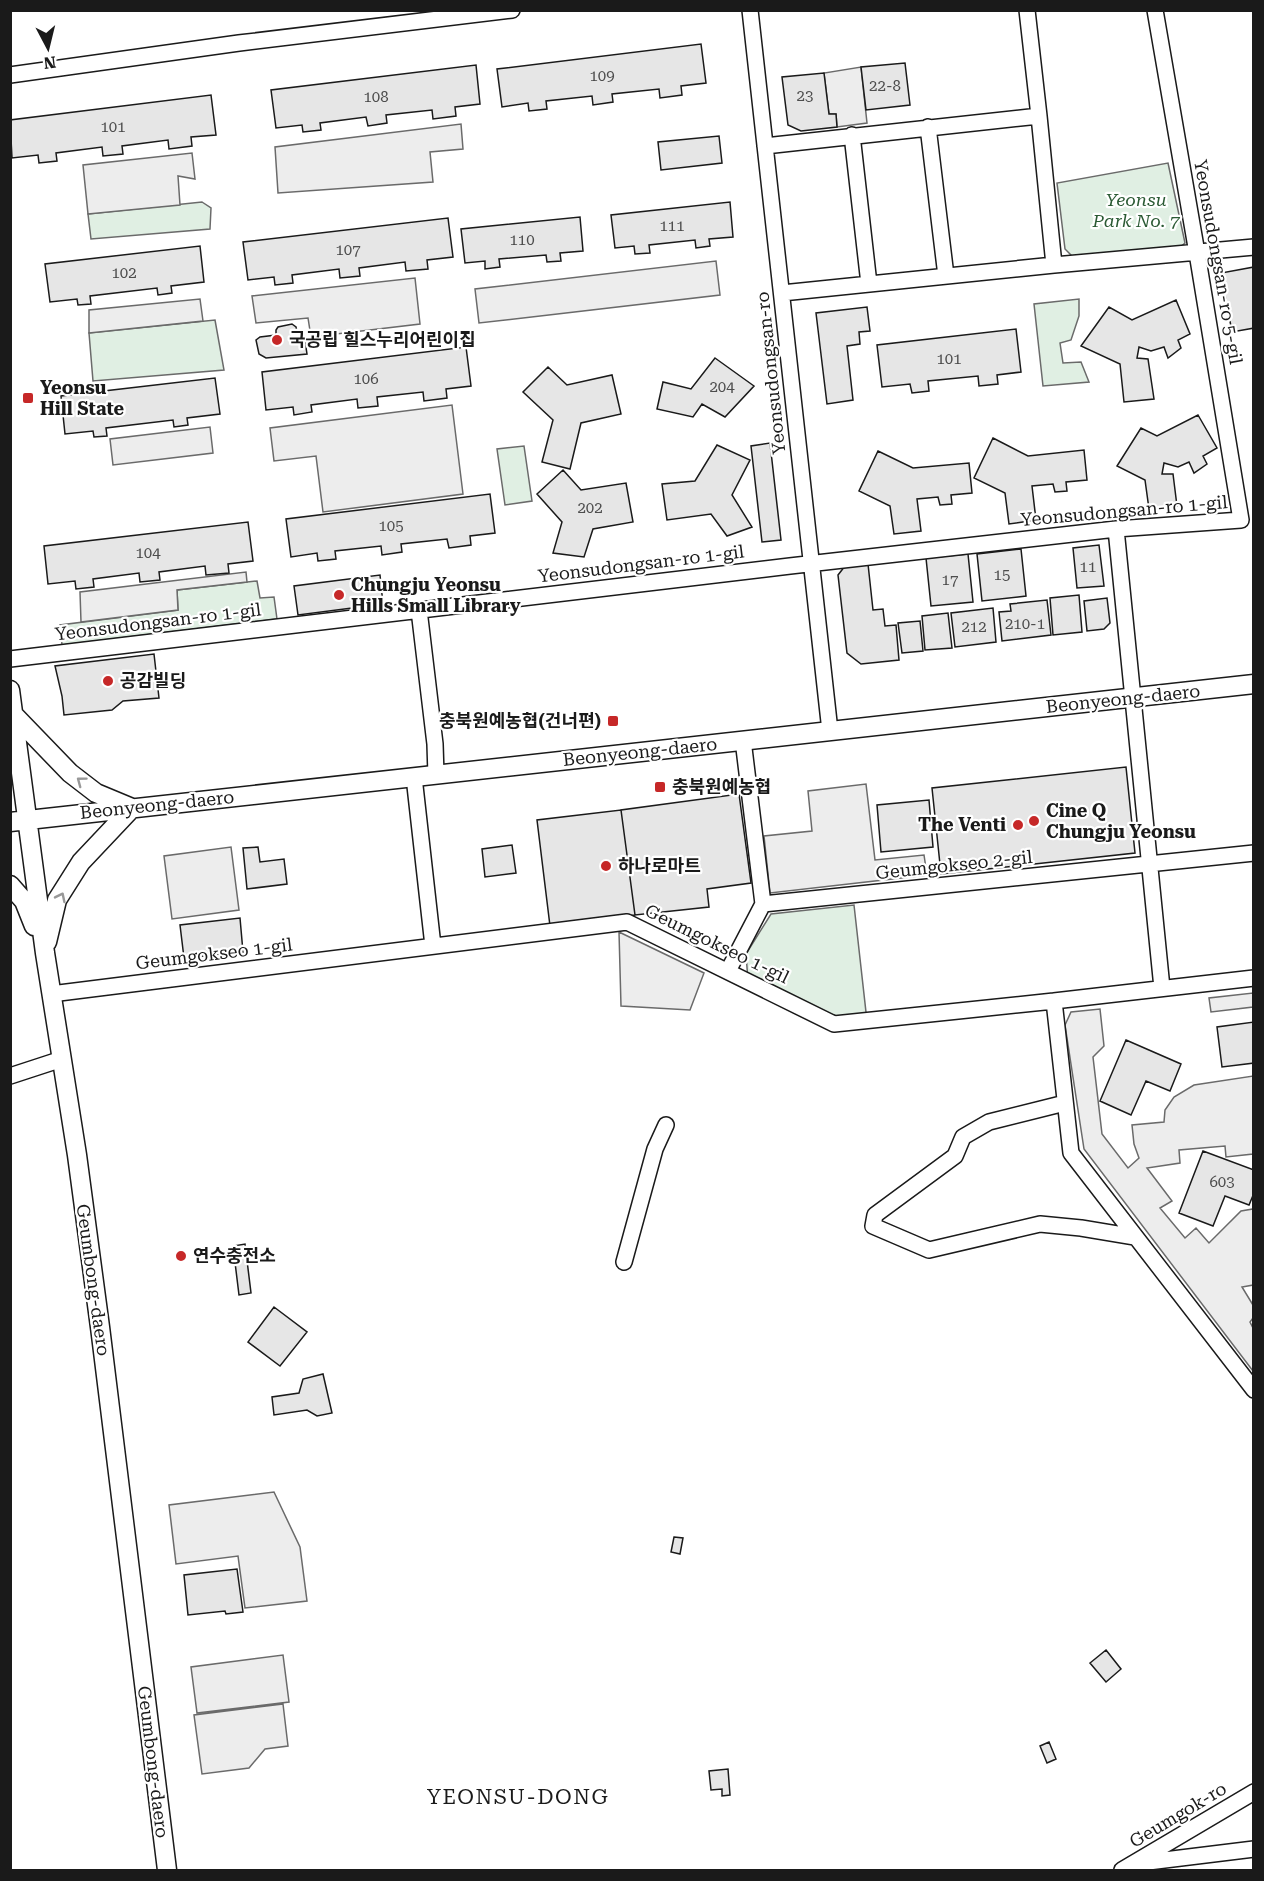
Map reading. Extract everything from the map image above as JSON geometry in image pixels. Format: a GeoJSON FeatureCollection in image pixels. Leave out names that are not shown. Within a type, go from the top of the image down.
{"type":"FeatureCollection","features":[{"type":"Feature","properties":{"kind":"street"},"geometry":{"type":"LineString","coordinates":[[10,75],[239,43],[512,10]]}},
{"type":"Feature","properties":{"kind":"street","name":"Yeonsudongsan-ro"},"geometry":{"type":"LineString","coordinates":[[750,10],[830,731]]}},
{"type":"Feature","properties":{"kind":"street"},"geometry":{"type":"LineString","coordinates":[[1027,10],[1054,265]]}},
{"type":"Feature","properties":{"kind":"street","name":"Yeonsudongsan-ro 5-gil"},"geometry":{"type":"LineString","coordinates":[[1155,10],[1241,520]]}},
{"type":"Feature","properties":{"kind":"street"},"geometry":{"type":"LineString","coordinates":[[765,146],[1039,116]]}},
{"type":"Feature","properties":{"kind":"street"},"geometry":{"type":"LineString","coordinates":[[928,127],[946,276]]}},
{"type":"Feature","properties":{"kind":"street"},"geometry":{"type":"LineString","coordinates":[[852,135],[869,284]]}},
{"type":"Feature","properties":{"kind":"street"},"geometry":{"type":"LineString","coordinates":[[782,293],[1254,247]]}},
{"type":"Feature","properties":{"kind":"street","name":"Yeonsudongsan-ro 1-gil"},"geometry":{"type":"LineString","coordinates":[[10,659],[1116,529],[1241,520]]}},
{"type":"Feature","properties":{"kind":"street"},"geometry":{"type":"LineString","coordinates":[[1116,529],[1162,988]]}},
{"type":"Feature","properties":{"kind":"street"},"geometry":{"type":"LineString","coordinates":[[419,610],[435,744],[436,775]]}},
{"type":"Feature","properties":{"kind":"street","name":"Beonyeong-daero"},"geometry":{"type":"LineString","coordinates":[[19,822],[1254,684]]}},
{"type":"Feature","properties":{"kind":"street","name":"Geumbong-daero"},"geometry":{"type":"LineString","coordinates":[[10,690],[19,822],[45,953],[77,1155],[167,1870]]}},
{"type":"Feature","properties":{"kind":"street"},"geometry":{"type":"LineString","coordinates":[[12,719],[70,773],[96,793],[132,808],[81,861],[57,900],[45,953]]}},
{"type":"Feature","properties":{"kind":"street"},"geometry":{"type":"LineString","coordinates":[[728,971],[763,904],[743,740]]}},
{"type":"Feature","properties":{"kind":"street"},"geometry":{"type":"LineString","coordinates":[[414,777],[433,946]]}},
{"type":"Feature","properties":{"kind":"street","name":"Geumgokseo 2-gil"},"geometry":{"type":"LineString","coordinates":[[763,904],[1254,854]]}},
{"type":"Feature","properties":{"kind":"street"},"geometry":{"type":"LineString","coordinates":[[10,885],[24,901],[45,953]]}},
{"type":"Feature","properties":{"kind":"street","name":"Geumgokseo 1-gil"},"geometry":{"type":"LineString","coordinates":[[51,994],[627,922],[834,1024],[1254,978]]}},
{"type":"Feature","properties":{"kind":"street"},"geometry":{"type":"LineString","coordinates":[[1054,1001],[1071,1153],[1254,1390]]}},
{"type":"Feature","properties":{"kind":"street"},"geometry":{"type":"LineString","coordinates":[[10,1076],[62,1059]]}},
{"type":"Feature","properties":{"kind":"street"},"geometry":{"type":"LineString","coordinates":[[1065,1103],[989,1122],[963,1137],[955,1156],[875,1215],[873,1226],[929,1250],[1040,1224],[1135,1237]]}},
{"type":"Feature","properties":{"kind":"street"},"geometry":{"type":"LineString","coordinates":[[624,1262],[655,1149],[666,1125]]}},
{"type":"Feature","properties":{"kind":"street","name":"Geumgok-ro"},"geometry":{"type":"LineString","coordinates":[[1128,1867],[1254,1792]]}},
{"type":"Feature","properties":{"kind":"street"},"geometry":{"type":"LineString","coordinates":[[1128,1867],[1254,1849]]}},
{"type":"Feature","properties":{"kind":"green space","name":"Yeonsu Park No. 7"},"geometry":{"type":"Polygon","coordinates":[[[1168,163],[1185,243],[1179,248],[1072,256],[1065,249],[1057,183],[1168,163]]]}},
{"type":"Feature","properties":{"kind":"green space"},"geometry":{"type":"Polygon","coordinates":[[[202,202],[211,208],[210,229],[91,239],[88,214],[202,202]]]}},
{"type":"Feature","properties":{"kind":"green space"},"geometry":{"type":"Polygon","coordinates":[[[1079,299],[1079,316],[1071,340],[1060,343],[1063,363],[1081,362],[1089,382],[1043,386],[1034,304],[1079,299]]]}},
{"type":"Feature","properties":{"kind":"green space"},"geometry":{"type":"Polygon","coordinates":[[[215,320],[224,370],[93,381],[89,333],[215,320]]]}},
{"type":"Feature","properties":{"kind":"green space"},"geometry":{"type":"Polygon","coordinates":[[[524,446],[532,501],[505,505],[497,449],[524,446]]]}},
{"type":"Feature","properties":{"kind":"green space"},"geometry":{"type":"Polygon","coordinates":[[[257,581],[260,598],[274,597],[277,619],[62,645],[60,625],[178,610],[177,590],[257,581]]]}},
{"type":"Feature","properties":{"kind":"green space"},"geometry":{"type":"Polygon","coordinates":[[[854,905],[867,1021],[834,1024],[748,981],[746,954],[771,914],[854,905]]]}},
{"type":"Feature","properties":{"kind":"shaded area"},"geometry":{"type":"Polygon","coordinates":[[[861,67],[867,123],[837,127],[836,114],[829,114],[824,73],[861,67]]]}},
{"type":"Feature","properties":{"kind":"shaded area"},"geometry":{"type":"Polygon","coordinates":[[[461,124],[463,149],[430,152],[433,182],[278,193],[275,147],[461,124]]]}},
{"type":"Feature","properties":{"kind":"shaded area"},"geometry":{"type":"Polygon","coordinates":[[[192,153],[195,179],[178,176],[180,205],[88,214],[83,165],[192,153]]]}},
{"type":"Feature","properties":{"kind":"shaded area"},"geometry":{"type":"Polygon","coordinates":[[[716,261],[720,295],[479,323],[475,289],[716,261]]]}},
{"type":"Feature","properties":{"kind":"shaded area"},"geometry":{"type":"Polygon","coordinates":[[[415,278],[420,324],[311,337],[308,318],[256,323],[252,296],[415,278]]]}},
{"type":"Feature","properties":{"kind":"shaded area"},"geometry":{"type":"Polygon","coordinates":[[[200,299],[203,321],[89,333],[89,310],[200,299]]]}},
{"type":"Feature","properties":{"kind":"shaded area"},"geometry":{"type":"Polygon","coordinates":[[[452,405],[463,494],[323,512],[316,456],[274,461],[270,428],[452,405]]]}},
{"type":"Feature","properties":{"kind":"shaded area"},"geometry":{"type":"Polygon","coordinates":[[[210,427],[213,453],[113,465],[110,439],[210,427]]]}},
{"type":"Feature","properties":{"kind":"shaded area"},"geometry":{"type":"Polygon","coordinates":[[[246,572],[247,582],[177,590],[178,610],[81,622],[80,592],[246,572]]]}},
{"type":"Feature","properties":{"kind":"shaded area"},"geometry":{"type":"Polygon","coordinates":[[[866,784],[875,860],[924,855],[927,875],[770,893],[764,836],[812,831],[808,791],[866,784]]]}},
{"type":"Feature","properties":{"kind":"shaded area"},"geometry":{"type":"Polygon","coordinates":[[[231,847],[239,910],[172,919],[164,856],[231,847]]]}},
{"type":"Feature","properties":{"kind":"shaded area"},"geometry":{"type":"Polygon","coordinates":[[[619,932],[704,973],[690,1010],[621,1006],[619,932]]]}},
{"type":"Feature","properties":{"kind":"shaded area"},"geometry":{"type":"Polygon","coordinates":[[[1253,993],[1253,1007],[1211,1012],[1209,998],[1253,993]]]}},
{"type":"Feature","properties":{"kind":"shaded area"},"geometry":{"type":"Polygon","coordinates":[[[1100,1009],[1104,1046],[1093,1057],[1102,1134],[1128,1168],[1139,1158],[1134,1144],[1132,1125],[1164,1122],[1165,1110],[1174,1097],[1194,1085],[1253,1076],[1253,1154],[1226,1157],[1225,1146],[1179,1150],[1180,1163],[1147,1168],[1172,1201],[1160,1208],[1185,1238],[1196,1228],[1209,1243],[1241,1211],[1253,1209],[1253,1285],[1242,1287],[1253,1305],[1253,1318],[1250,1322],[1253,1328],[1253,1371],[1084,1149],[1065,1025],[1071,1012],[1100,1009]]]}},
{"type":"Feature","properties":{"kind":"shaded area"},"geometry":{"type":"Polygon","coordinates":[[[274,1492],[300,1547],[307,1601],[245,1608],[238,1556],[176,1564],[169,1505],[274,1492]]]}},
{"type":"Feature","properties":{"kind":"shaded area"},"geometry":{"type":"Polygon","coordinates":[[[283,1655],[289,1702],[197,1713],[191,1667],[283,1655]]]}},
{"type":"Feature","properties":{"kind":"shaded area"},"geometry":{"type":"Polygon","coordinates":[[[283,1704],[288,1746],[265,1749],[249,1768],[202,1774],[194,1715],[283,1704]]]}},
{"type":"Feature","properties":{"kind":"building"},"geometry":{"type":"Polygon","coordinates":[[[701,44],[706,83],[681,86],[682,95],[660,98],[659,89],[612,94],[613,102],[593,105],[592,96],[546,101],[547,109],[529,111],[528,103],[502,107],[497,69],[701,44]]]}},
{"type":"Feature","properties":{"kind":"building"},"geometry":{"type":"Polygon","coordinates":[[[905,63],[910,105],[866,110],[861,67],[905,63]]]}},
{"type":"Feature","properties":{"kind":"building"},"geometry":{"type":"Polygon","coordinates":[[[476,65],[480,104],[455,107],[456,116],[433,119],[432,110],[386,115],[387,123],[368,126],[366,117],[320,123],[321,130],[303,132],[302,125],[276,128],[271,90],[476,65]]]}},
{"type":"Feature","properties":{"kind":"building"},"geometry":{"type":"Polygon","coordinates":[[[824,73],[829,114],[836,114],[837,127],[801,131],[788,125],[782,77],[824,73]]]}},
{"type":"Feature","properties":{"kind":"building"},"geometry":{"type":"Polygon","coordinates":[[[211,95],[216,135],[191,137],[192,146],[169,149],[168,140],[122,146],[123,154],[103,156],[102,147],[56,153],[57,161],[39,163],[38,155],[12,158],[10,120],[211,95]]]}},
{"type":"Feature","properties":{"kind":"building"},"geometry":{"type":"Polygon","coordinates":[[[719,136],[722,163],[661,170],[658,142],[719,136]]]}},
{"type":"Feature","properties":{"kind":"building"},"geometry":{"type":"Polygon","coordinates":[[[730,202],[733,237],[709,239],[710,246],[696,248],[695,240],[649,245],[650,253],[635,254],[634,246],[615,248],[611,215],[730,202]]]}},
{"type":"Feature","properties":{"kind":"building"},"geometry":{"type":"Polygon","coordinates":[[[580,217],[583,251],[560,253],[561,261],[547,262],[546,255],[499,259],[500,267],[485,269],[485,261],[465,263],[461,229],[580,217]]]}},
{"type":"Feature","properties":{"kind":"building"},"geometry":{"type":"Polygon","coordinates":[[[448,218],[453,257],[427,260],[428,269],[406,271],[405,262],[359,268],[360,276],[340,278],[339,269],[292,275],[293,283],[275,285],[274,277],[248,280],[243,242],[448,218]]]}},
{"type":"Feature","properties":{"kind":"building"},"geometry":{"type":"Polygon","coordinates":[[[200,246],[204,282],[171,286],[172,293],[158,295],[157,288],[90,296],[91,304],[78,305],[77,299],[50,302],[45,264],[200,246]]]}},
{"type":"Feature","properties":{"kind":"building"},"geometry":{"type":"Polygon","coordinates":[[[1254,267],[1254,328],[1232,332],[1221,273],[1254,267]]]}},
{"type":"Feature","properties":{"kind":"building"},"geometry":{"type":"Polygon","coordinates":[[[1176,300],[1190,334],[1178,340],[1181,348],[1168,358],[1164,347],[1151,351],[1139,347],[1137,358],[1148,359],[1154,399],[1124,402],[1120,364],[1081,346],[1109,307],[1132,320],[1176,300]]]}},
{"type":"Feature","properties":{"kind":"building"},"geometry":{"type":"Polygon","coordinates":[[[867,307],[870,331],[859,332],[860,344],[847,346],[853,400],[827,404],[816,313],[867,307]]]}},
{"type":"Feature","properties":{"kind":"building","name":"국공립 힐스누리어린이집"},"geometry":{"type":"Polygon","coordinates":[[[292,324],[296,327],[299,341],[305,341],[307,354],[266,358],[259,354],[256,340],[260,337],[276,335],[278,327],[292,324]]]}},
{"type":"Feature","properties":{"kind":"building"},"geometry":{"type":"Polygon","coordinates":[[[1016,329],[1021,372],[997,375],[998,384],[979,386],[978,376],[928,381],[929,391],[912,393],[910,384],[882,387],[877,345],[1016,329]]]}},
{"type":"Feature","properties":{"kind":"building"},"geometry":{"type":"Polygon","coordinates":[[[466,347],[471,386],[446,389],[447,398],[424,401],[423,392],[377,397],[378,406],[358,408],[357,399],[311,405],[312,412],[294,415],[293,407],[266,410],[262,372],[466,347]]]}},
{"type":"Feature","properties":{"kind":"building"},"geometry":{"type":"Polygon","coordinates":[[[715,358],[754,386],[725,417],[702,404],[693,417],[657,409],[663,382],[691,389],[715,358]]]}},
{"type":"Feature","properties":{"kind":"building"},"geometry":{"type":"Polygon","coordinates":[[[548,367],[567,385],[612,375],[621,414],[581,423],[570,469],[542,462],[553,420],[523,392],[548,367]]]}},
{"type":"Feature","properties":{"kind":"building"},"geometry":{"type":"Polygon","coordinates":[[[215,378],[220,414],[187,418],[188,425],[174,427],[173,420],[106,428],[107,436],[94,437],[93,431],[65,434],[61,396],[215,378]]]}},
{"type":"Feature","properties":{"kind":"building"},"geometry":{"type":"Polygon","coordinates":[[[1198,415],[1217,448],[1203,456],[1207,464],[1194,473],[1189,462],[1178,467],[1164,463],[1162,474],[1173,474],[1177,506],[1149,509],[1145,480],[1117,466],[1141,428],[1157,436],[1198,415]]]}},
{"type":"Feature","properties":{"kind":"building"},"geometry":{"type":"Polygon","coordinates":[[[993,438],[1028,456],[1084,450],[1087,480],[1066,482],[1067,491],[1055,492],[1053,484],[1032,486],[1036,520],[1009,524],[1005,493],[974,478],[993,438]]]}},
{"type":"Feature","properties":{"kind":"building"},"geometry":{"type":"Polygon","coordinates":[[[770,443],[781,540],[762,542],[751,446],[770,443]]]}},
{"type":"Feature","properties":{"kind":"building"},"geometry":{"type":"Polygon","coordinates":[[[717,445],[750,460],[732,495],[752,527],[727,536],[711,514],[667,520],[662,484],[695,481],[717,445]]]}},
{"type":"Feature","properties":{"kind":"building"},"geometry":{"type":"Polygon","coordinates":[[[878,451],[913,468],[969,463],[972,493],[951,495],[952,504],[940,505],[938,497],[917,499],[921,531],[894,534],[890,506],[859,491],[878,451]]]}},
{"type":"Feature","properties":{"kind":"building"},"geometry":{"type":"Polygon","coordinates":[[[563,470],[581,490],[626,483],[633,522],[593,529],[584,557],[553,553],[562,522],[537,494],[563,470]]]}},
{"type":"Feature","properties":{"kind":"building"},"geometry":{"type":"Polygon","coordinates":[[[490,494],[495,533],[470,536],[471,545],[449,548],[447,539],[401,544],[402,552],[382,555],[381,546],[335,551],[336,559],[318,561],[317,553],[291,557],[286,519],[490,494]]]}},
{"type":"Feature","properties":{"kind":"building"},"geometry":{"type":"Polygon","coordinates":[[[248,522],[253,561],[228,564],[229,573],[206,575],[205,566],[159,572],[160,580],[140,582],[139,573],[93,579],[94,587],[76,589],[75,581],[48,584],[44,546],[248,522]]]}},
{"type":"Feature","properties":{"kind":"building"},"geometry":{"type":"Polygon","coordinates":[[[1099,545],[1104,586],[1077,588],[1073,548],[1099,545]]]}},
{"type":"Feature","properties":{"kind":"building"},"geometry":{"type":"Polygon","coordinates":[[[1021,549],[1026,596],[982,601],[977,554],[1021,549]]]}},
{"type":"Feature","properties":{"kind":"building"},"geometry":{"type":"Polygon","coordinates":[[[968,554],[973,602],[931,606],[926,558],[968,554]]]}},
{"type":"Feature","properties":{"kind":"building"},"geometry":{"type":"Polygon","coordinates":[[[868,564],[873,610],[883,609],[885,626],[896,625],[899,660],[861,664],[847,653],[838,575],[845,566],[868,564]]]}},
{"type":"Feature","properties":{"kind":"building"},"geometry":{"type":"Polygon","coordinates":[[[380,575],[383,604],[298,615],[294,586],[380,575]]]}},
{"type":"Feature","properties":{"kind":"building"},"geometry":{"type":"Polygon","coordinates":[[[1079,595],[1082,632],[1053,635],[1050,598],[1079,595]]]}},
{"type":"Feature","properties":{"kind":"building"},"geometry":{"type":"Polygon","coordinates":[[[1107,598],[1110,623],[1104,629],[1087,631],[1084,601],[1107,598]]]}},
{"type":"Feature","properties":{"kind":"building"},"geometry":{"type":"Polygon","coordinates":[[[1047,600],[1051,635],[1002,641],[999,612],[1011,611],[1010,604],[1047,600]]]}},
{"type":"Feature","properties":{"kind":"building"},"geometry":{"type":"Polygon","coordinates":[[[993,608],[996,642],[955,647],[951,613],[993,608]]]}},
{"type":"Feature","properties":{"kind":"building"},"geometry":{"type":"Polygon","coordinates":[[[948,613],[952,648],[925,650],[922,616],[948,613]]]}},
{"type":"Feature","properties":{"kind":"building"},"geometry":{"type":"Polygon","coordinates":[[[920,621],[923,651],[902,653],[898,623],[920,621]]]}},
{"type":"Feature","properties":{"kind":"building","name":"공감빌딩"},"geometry":{"type":"Polygon","coordinates":[[[154,654],[159,698],[123,701],[112,710],[64,715],[55,666],[154,654]]]}},
{"type":"Feature","properties":{"kind":"building","name":"Cine Q Chungju Yeonsu"},"geometry":{"type":"Polygon","coordinates":[[[1126,767],[1135,853],[941,874],[932,788],[1126,767]]]}},
{"type":"Feature","properties":{"kind":"building"},"geometry":{"type":"Polygon","coordinates":[[[739,794],[751,883],[707,889],[709,907],[635,915],[621,810],[739,794]]]}},
{"type":"Feature","properties":{"kind":"building"},"geometry":{"type":"Polygon","coordinates":[[[929,800],[933,847],[881,852],[877,805],[929,800]]]}},
{"type":"Feature","properties":{"kind":"building"},"geometry":{"type":"Polygon","coordinates":[[[621,810],[635,915],[550,926],[537,820],[621,810]]]}},
{"type":"Feature","properties":{"kind":"building"},"geometry":{"type":"Polygon","coordinates":[[[512,845],[516,873],[485,877],[482,849],[512,845]]]}},
{"type":"Feature","properties":{"kind":"building"},"geometry":{"type":"Polygon","coordinates":[[[258,847],[260,862],[284,859],[287,884],[247,889],[243,848],[258,847]]]}},
{"type":"Feature","properties":{"kind":"building"},"geometry":{"type":"Polygon","coordinates":[[[240,918],[243,952],[184,958],[180,925],[240,918]]]}},
{"type":"Feature","properties":{"kind":"building"},"geometry":{"type":"Polygon","coordinates":[[[1254,1022],[1254,1063],[1222,1067],[1217,1027],[1254,1022]]]}},
{"type":"Feature","properties":{"kind":"building"},"geometry":{"type":"Polygon","coordinates":[[[1126,1040],[1181,1064],[1170,1091],[1146,1081],[1131,1115],[1100,1101],[1126,1040]]]}},
{"type":"Feature","properties":{"kind":"building"},"geometry":{"type":"Polygon","coordinates":[[[1203,1151],[1254,1170],[1254,1193],[1249,1205],[1225,1196],[1213,1226],[1179,1213],[1203,1151]]]}},
{"type":"Feature","properties":{"kind":"building"},"geometry":{"type":"Polygon","coordinates":[[[245,1244],[251,1293],[239,1295],[233,1246],[245,1244]]]}},
{"type":"Feature","properties":{"kind":"building"},"geometry":{"type":"Polygon","coordinates":[[[274,1307],[307,1332],[280,1366],[248,1342],[274,1307]]]}},
{"type":"Feature","properties":{"kind":"building"},"geometry":{"type":"Polygon","coordinates":[[[323,1374],[332,1413],[317,1416],[307,1410],[274,1415],[272,1397],[299,1393],[303,1379],[323,1374]]]}},
{"type":"Feature","properties":{"kind":"building"},"geometry":{"type":"Polygon","coordinates":[[[674,1537],[683,1538],[680,1554],[671,1552],[674,1537]]]}},
{"type":"Feature","properties":{"kind":"building"},"geometry":{"type":"Polygon","coordinates":[[[237,1569],[243,1612],[226,1614],[225,1611],[188,1615],[184,1575],[237,1569]]]}},
{"type":"Feature","properties":{"kind":"building"},"geometry":{"type":"Polygon","coordinates":[[[1106,1650],[1121,1669],[1106,1682],[1090,1663],[1106,1650]]]}},
{"type":"Feature","properties":{"kind":"building"},"geometry":{"type":"Polygon","coordinates":[[[1049,1742],[1056,1759],[1047,1763],[1040,1746],[1049,1742]]]}},
{"type":"Feature","properties":{"kind":"building"},"geometry":{"type":"Polygon","coordinates":[[[728,1769],[730,1795],[722,1796],[722,1789],[711,1790],[709,1771],[728,1769]]]}},
{"type":"Feature","properties":{"kind":"place","name":"국공립 힐스누리어린이집"},"geometry":{"type":"Point","coordinates":[277,340]}},
{"type":"Feature","properties":{"kind":"place","name":"Yeonsu Hill State"},"geometry":{"type":"Point","coordinates":[28,398]}},
{"type":"Feature","properties":{"kind":"place","name":"Chungju Yeonsu Hills Small Library"},"geometry":{"type":"Point","coordinates":[339,595]}},
{"type":"Feature","properties":{"kind":"place","name":"공감빌딩"},"geometry":{"type":"Point","coordinates":[108,681]}},
{"type":"Feature","properties":{"kind":"place","name":"충북원예농협(건너편)"},"geometry":{"type":"Point","coordinates":[613,721]}},
{"type":"Feature","properties":{"kind":"place","name":"충북원예농협"},"geometry":{"type":"Point","coordinates":[660,787]}},
{"type":"Feature","properties":{"kind":"place","name":"Cine Q Chungju Yeonsu"},"geometry":{"type":"Point","coordinates":[1034,821]}},
{"type":"Feature","properties":{"kind":"place","name":"The Venti"},"geometry":{"type":"Point","coordinates":[1018,825]}},
{"type":"Feature","properties":{"kind":"place","name":"하나로마트"},"geometry":{"type":"Point","coordinates":[606,866]}},
{"type":"Feature","properties":{"kind":"place","name":"연수충전소"},"geometry":{"type":"Point","coordinates":[181,1256]}},
{"type":"Feature","properties":{"kind":"district","name":"YEONSU-DONG"},"geometry":{"type":"Point","coordinates":[518,1797]}}]}
